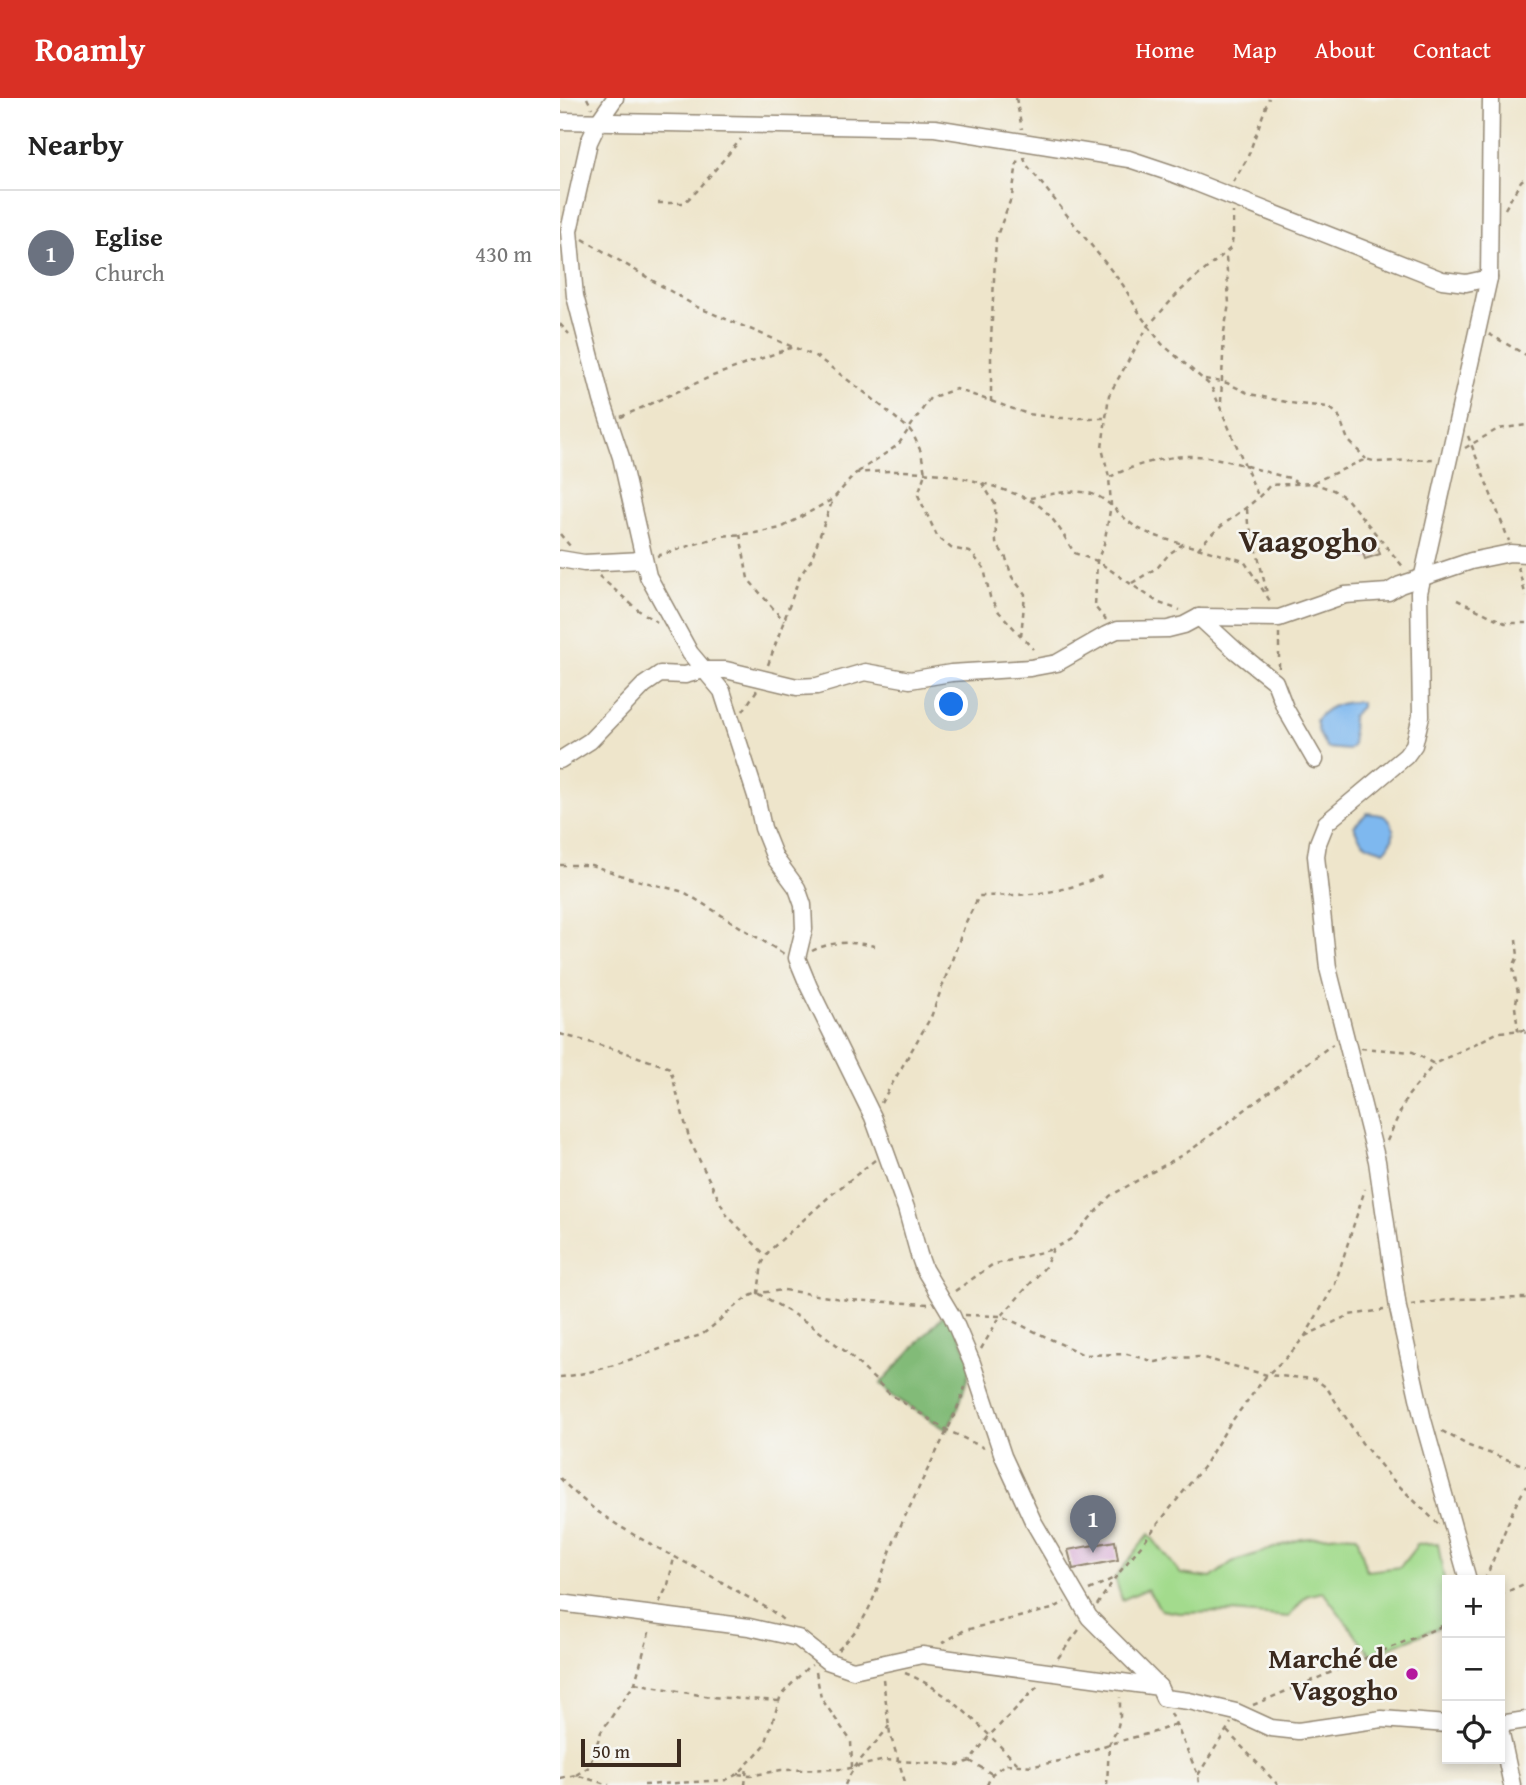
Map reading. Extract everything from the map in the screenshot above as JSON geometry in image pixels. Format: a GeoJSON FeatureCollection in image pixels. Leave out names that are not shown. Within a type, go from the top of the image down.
{"type":"FeatureCollection","features":[{"type":"Feature","properties":{"kind":"street"},"geometry":{"type":"LineString","coordinates":[[560,251],[569,231],[589,142],[615,98]]}},
{"type":"Feature","properties":{"kind":"street"},"geometry":{"type":"LineString","coordinates":[[1467,1575],[1423,1420],[1398,1308],[1377,1161],[1328,968],[1316,856],[1326,823],[1406,756],[1414,745],[1421,716],[1419,580],[1451,454],[1489,278],[1491,98]]}},
{"type":"Feature","properties":{"kind":"street"},"geometry":{"type":"LineString","coordinates":[[560,121],[935,128],[1129,159],[1174,174],[1442,280],[1466,283],[1489,278]]}},
{"type":"Feature","properties":{"kind":"street"},"geometry":{"type":"LineString","coordinates":[[569,231],[575,296],[621,457],[648,576],[690,653],[722,691],[756,796],[763,828],[775,858],[797,888],[803,905],[804,929],[797,958],[873,1117],[906,1208],[919,1255],[952,1316],[972,1363],[1003,1456],[1033,1521],[1089,1617],[1162,1693]]}},
{"type":"Feature","properties":{"kind":"street"},"geometry":{"type":"LineString","coordinates":[[560,760],[590,741],[643,685],[660,674],[685,675],[704,670],[726,670],[797,687],[817,686],[865,672],[910,680],[951,673],[1030,668],[1057,663],[1117,630],[1168,629],[1199,617],[1279,618],[1345,595],[1388,592],[1400,584],[1471,561],[1520,554]]}},
{"type":"Feature","properties":{"kind":"street"},"geometry":{"type":"LineString","coordinates":[[560,559],[584,564],[643,559]]}},
{"type":"Feature","properties":{"kind":"street"},"geometry":{"type":"LineString","coordinates":[[1199,617],[1275,682],[1285,708],[1315,760]]}},
{"type":"Feature","properties":{"kind":"street"},"geometry":{"type":"LineString","coordinates":[[560,1604],[749,1627],[798,1638],[821,1663],[853,1670],[922,1655],[1119,1683],[1236,1713],[1271,1728],[1298,1731],[1382,1719],[1442,1724]]}},
{"type":"Feature","properties":{"kind":"street"},"geometry":{"type":"LineString","coordinates":[[1505,1723],[1526,1720]]}},
{"type":"Feature","properties":{"kind":"street"},"geometry":{"type":"LineString","coordinates":[[1505,1752],[1512,1785]]}},
{"type":"Feature","properties":{"kind":"path"},"geometry":{"type":"LineString","coordinates":[[991,402],[991,326],[996,238],[1012,196],[1023,125],[1016,98]]}},
{"type":"Feature","properties":{"kind":"path"},"geometry":{"type":"LineString","coordinates":[[1106,620],[1095,607],[1097,561],[1104,544],[1111,505],[1109,477],[1102,448],[1109,395],[1149,326],[1180,291],[1231,248],[1232,184],[1247,159],[1269,98]]}},
{"type":"Feature","properties":{"kind":"path"},"geometry":{"type":"LineString","coordinates":[[658,203],[684,203],[752,125]]}},
{"type":"Feature","properties":{"kind":"path"},"geometry":{"type":"LineString","coordinates":[[1020,141],[1026,164],[1123,285],[1163,344],[1211,386],[1259,498]]}},
{"type":"Feature","properties":{"kind":"path"},"geometry":{"type":"LineString","coordinates":[[1503,212],[1526,177]]}},
{"type":"Feature","properties":{"kind":"path"},"geometry":{"type":"LineString","coordinates":[[569,231],[697,307],[817,357],[909,429],[921,452],[925,473],[918,495],[937,536],[951,548],[970,552],[984,568],[990,597],[999,612],[1032,649]]}},
{"type":"Feature","properties":{"kind":"path"},"geometry":{"type":"LineString","coordinates":[[1221,405],[1224,332],[1229,304],[1226,254]]}},
{"type":"Feature","properties":{"kind":"path"},"geometry":{"type":"LineString","coordinates":[[1478,328],[1526,355]]}},
{"type":"Feature","properties":{"kind":"path"},"geometry":{"type":"LineString","coordinates":[[610,422],[710,377],[793,347]]}},
{"type":"Feature","properties":{"kind":"path"},"geometry":{"type":"LineString","coordinates":[[1202,378],[1221,382],[1250,394],[1290,403],[1328,407],[1338,414],[1348,440],[1366,459],[1377,462],[1439,459],[1471,446],[1498,429],[1526,425]]}},
{"type":"Feature","properties":{"kind":"path"},"geometry":{"type":"LineString","coordinates":[[643,559],[721,536],[781,528],[833,499],[856,473],[898,445],[930,398],[941,393],[956,389],[1028,415],[1106,418]]}},
{"type":"Feature","properties":{"kind":"path"},"geometry":{"type":"LineString","coordinates":[[1468,434],[1520,554],[1526,597]]}},
{"type":"Feature","properties":{"kind":"path"},"geometry":{"type":"LineString","coordinates":[[1109,477],[1125,469],[1188,456],[1290,478],[1298,484]]}},
{"type":"Feature","properties":{"kind":"path"},"geometry":{"type":"LineString","coordinates":[[1198,549],[1224,524],[1259,498],[1270,485],[1312,483],[1366,459]]}},
{"type":"Feature","properties":{"kind":"path"},"geometry":{"type":"LineString","coordinates":[[856,473],[907,470],[956,476],[1029,499],[1042,508],[1063,533],[1073,552],[1097,561],[1158,603],[1199,617]]}},
{"type":"Feature","properties":{"kind":"path"},"geometry":{"type":"LineString","coordinates":[[981,482],[995,505],[996,543],[1006,558],[1012,577],[1025,594],[1021,636]]}},
{"type":"Feature","properties":{"kind":"path"},"geometry":{"type":"LineString","coordinates":[[1312,483],[1346,498],[1419,580]]}},
{"type":"Feature","properties":{"kind":"path"},"geometry":{"type":"LineString","coordinates":[[1029,499],[1070,492],[1094,495],[1111,505],[1130,523],[1149,533],[1244,561],[1267,593],[1279,618],[1280,665],[1275,682]]}},
{"type":"Feature","properties":{"kind":"path"},"geometry":{"type":"LineString","coordinates":[[733,725],[758,690],[800,576],[811,560],[833,499]]}},
{"type":"Feature","properties":{"kind":"path"},"geometry":{"type":"LineString","coordinates":[[1247,508],[1248,524],[1267,593]]}},
{"type":"Feature","properties":{"kind":"path"},"geometry":{"type":"LineString","coordinates":[[560,534],[584,564],[638,610],[659,623]]}},
{"type":"Feature","properties":{"kind":"path"},"geometry":{"type":"LineString","coordinates":[[740,534],[748,579],[784,621]]}},
{"type":"Feature","properties":{"kind":"path"},"geometry":{"type":"LineString","coordinates":[[1131,584],[1158,567],[1169,554],[1183,544]]}},
{"type":"Feature","properties":{"kind":"path"},"geometry":{"type":"LineString","coordinates":[[1457,600],[1506,622],[1526,622]]}},
{"type":"Feature","properties":{"kind":"path"},"geometry":{"type":"LineString","coordinates":[[560,865],[591,865],[684,892],[785,955],[797,958],[824,945],[846,941],[874,946]]}},
{"type":"Feature","properties":{"kind":"path"},"geometry":{"type":"LineString","coordinates":[[873,1117],[931,1017],[966,922],[979,896],[1056,892],[1082,886],[1106,874]]}},
{"type":"Feature","properties":{"kind":"path"},"geometry":{"type":"LineString","coordinates":[[1516,939],[1518,956],[1513,967],[1518,992],[1514,1007],[1518,1030]]}},
{"type":"Feature","properties":{"kind":"path"},"geometry":{"type":"LineString","coordinates":[[738,1774],[750,1776],[781,1770],[852,1767],[885,1760],[959,1765],[970,1760],[989,1735],[1021,1706],[1050,1673],[1064,1648],[1115,1578],[1203,1467],[1229,1425],[1267,1375],[1305,1336],[1335,1284],[1365,1189],[1407,1097],[1434,1064],[1499,1032],[1526,1031]]}},
{"type":"Feature","properties":{"kind":"path"},"geometry":{"type":"LineString","coordinates":[[560,1034],[670,1068],[690,1141],[726,1214],[766,1256]]}},
{"type":"Feature","properties":{"kind":"path"},"geometry":{"type":"LineString","coordinates":[[560,1377],[576,1376],[701,1335],[750,1296],[758,1293],[784,1290],[848,1300],[932,1304],[943,1300],[992,1265],[1053,1249],[1071,1239],[1110,1196],[1191,1150],[1346,1042],[1413,1052],[1434,1064]]}},
{"type":"Feature","properties":{"kind":"path"},"geometry":{"type":"LineString","coordinates":[[758,1293],[762,1264],[766,1256],[831,1195],[886,1152]]}},
{"type":"Feature","properties":{"kind":"path"},"geometry":{"type":"LineString","coordinates":[[972,1363],[1002,1316],[1045,1267],[1053,1249]]}},
{"type":"Feature","properties":{"kind":"path"},"geometry":{"type":"LineString","coordinates":[[758,1293],[811,1325],[846,1352],[890,1394],[947,1430],[1003,1456]]}},
{"type":"Feature","properties":{"kind":"path"},"geometry":{"type":"LineString","coordinates":[[952,1316],[1002,1316],[1084,1355],[1127,1354],[1156,1362],[1200,1357],[1267,1375],[1315,1379],[1327,1388],[1362,1443],[1392,1479],[1457,1539]]}},
{"type":"Feature","properties":{"kind":"path"},"geometry":{"type":"LineString","coordinates":[[644,1785],[726,1780],[738,1774],[765,1745],[780,1701],[790,1684],[807,1668],[821,1663],[851,1638],[871,1608],[893,1545],[958,1408],[965,1385]]}},
{"type":"Feature","properties":{"kind":"path"},"geometry":{"type":"LineString","coordinates":[[1423,1420],[1469,1446],[1526,1466]]}},
{"type":"Feature","properties":{"kind":"path"},"geometry":{"type":"LineString","coordinates":[[560,1478],[579,1499],[674,1558],[704,1571],[780,1617],[821,1663],[821,1698],[851,1741],[852,1767],[845,1785]]}},
{"type":"Feature","properties":{"kind":"path"},"geometry":{"type":"LineString","coordinates":[[1487,1575],[1514,1508],[1526,1486]]}},
{"type":"Feature","properties":{"kind":"path"},"geometry":{"type":"LineString","coordinates":[[560,1778],[576,1775],[589,1767],[601,1732],[635,1683],[654,1615],[667,1585],[674,1558]]}},
{"type":"Feature","properties":{"kind":"path"},"geometry":{"type":"LineString","coordinates":[[922,1655],[965,1630],[1052,1609],[1115,1578]]}},
{"type":"Feature","properties":{"kind":"path"},"geometry":{"type":"LineString","coordinates":[[1505,1593],[1526,1583]]}},
{"type":"Feature","properties":{"kind":"path"},"geometry":{"type":"LineString","coordinates":[[1198,1775],[1236,1713],[1442,1626]]}},
{"type":"Feature","properties":{"kind":"path"},"geometry":{"type":"LineString","coordinates":[[882,1663],[888,1726],[906,1785]]}},
{"type":"Feature","properties":{"kind":"path"},"geometry":{"type":"LineString","coordinates":[[905,1673],[928,1683],[953,1700],[1019,1765]]}},
{"type":"Feature","properties":{"kind":"path"},"geometry":{"type":"LineString","coordinates":[[635,1683],[710,1697],[780,1701]]}},
{"type":"Feature","properties":{"kind":"path"},"geometry":{"type":"LineString","coordinates":[[1107,1785],[1109,1744],[1117,1730],[1120,1717],[1119,1683]]}},
{"type":"Feature","properties":{"kind":"path"},"geometry":{"type":"LineString","coordinates":[[1162,1693],[1198,1775],[1199,1785]]}},
{"type":"Feature","properties":{"kind":"path"},"geometry":{"type":"LineString","coordinates":[[987,1785],[992,1774],[1005,1764],[1034,1766],[1065,1760],[1176,1724]]}},
{"type":"Feature","properties":{"kind":"path"},"geometry":{"type":"LineString","coordinates":[[852,1767],[873,1747],[888,1726]]}},
{"type":"Feature","properties":{"kind":"path"},"geometry":{"type":"LineString","coordinates":[[1227,1731],[1278,1785]]}},
{"type":"Feature","properties":{"kind":"path"},"geometry":{"type":"LineString","coordinates":[[970,1760],[992,1774]]}},
{"type":"Feature","properties":{"kind":"path"},"geometry":{"type":"LineString","coordinates":[[745,1785],[744,1775],[748,1763]]}},
{"type":"Feature","properties":{"kind":"path"},"geometry":{"type":"LineString","coordinates":[[576,1775],[609,1785]]}},
{"type":"Feature","properties":{"kind":"green space"},"geometry":{"type":"Polygon","coordinates":[[[948,1310],[972,1363],[958,1408],[947,1430],[890,1394],[880,1384],[948,1310]]]}},
{"type":"Feature","properties":{"kind":"green space"},"geometry":{"type":"Polygon","coordinates":[[[1149,1534],[1181,1574],[1211,1578],[1232,1562],[1301,1539],[1357,1536],[1367,1571],[1400,1567],[1418,1544],[1438,1543],[1443,1575],[1442,1626],[1371,1655],[1323,1592],[1306,1596],[1289,1617],[1231,1612],[1179,1613],[1161,1610],[1147,1589],[1122,1600],[1115,1578],[1149,1534]]]}},
{"type":"Feature","properties":{"kind":"water"},"geometry":{"type":"Polygon","coordinates":[[[1361,702],[1361,707],[1352,716],[1353,745],[1348,750],[1327,748],[1319,734],[1316,720],[1333,706],[1361,702]]]}},
{"type":"Feature","properties":{"kind":"water"},"geometry":{"type":"Polygon","coordinates":[[[1367,813],[1384,816],[1392,824],[1392,838],[1384,851],[1365,843],[1356,832],[1354,826],[1367,813]]]}},
{"type":"Feature","properties":{"kind":"building"},"geometry":{"type":"Polygon","coordinates":[[[1376,542],[1380,554],[1365,559],[1361,547],[1376,542]]]}},
{"type":"Feature","properties":{"kind":"building"},"geometry":{"type":"Polygon","coordinates":[[[1115,1541],[1118,1560],[1073,1569],[1068,1550],[1115,1541]]]}},
{"type":"Feature","properties":{"kind":"place","name":"Eglise"},"geometry":{"type":"Point","coordinates":[1093,1553]}},
{"type":"Feature","properties":{"kind":"place","name":"Marché de Vagogho"},"geometry":{"type":"Point","coordinates":[1412,1674]}},
{"type":"Feature","properties":{"kind":"district","name":"Vaagogho"},"geometry":{"type":"Point","coordinates":[1308,541]}}]}
